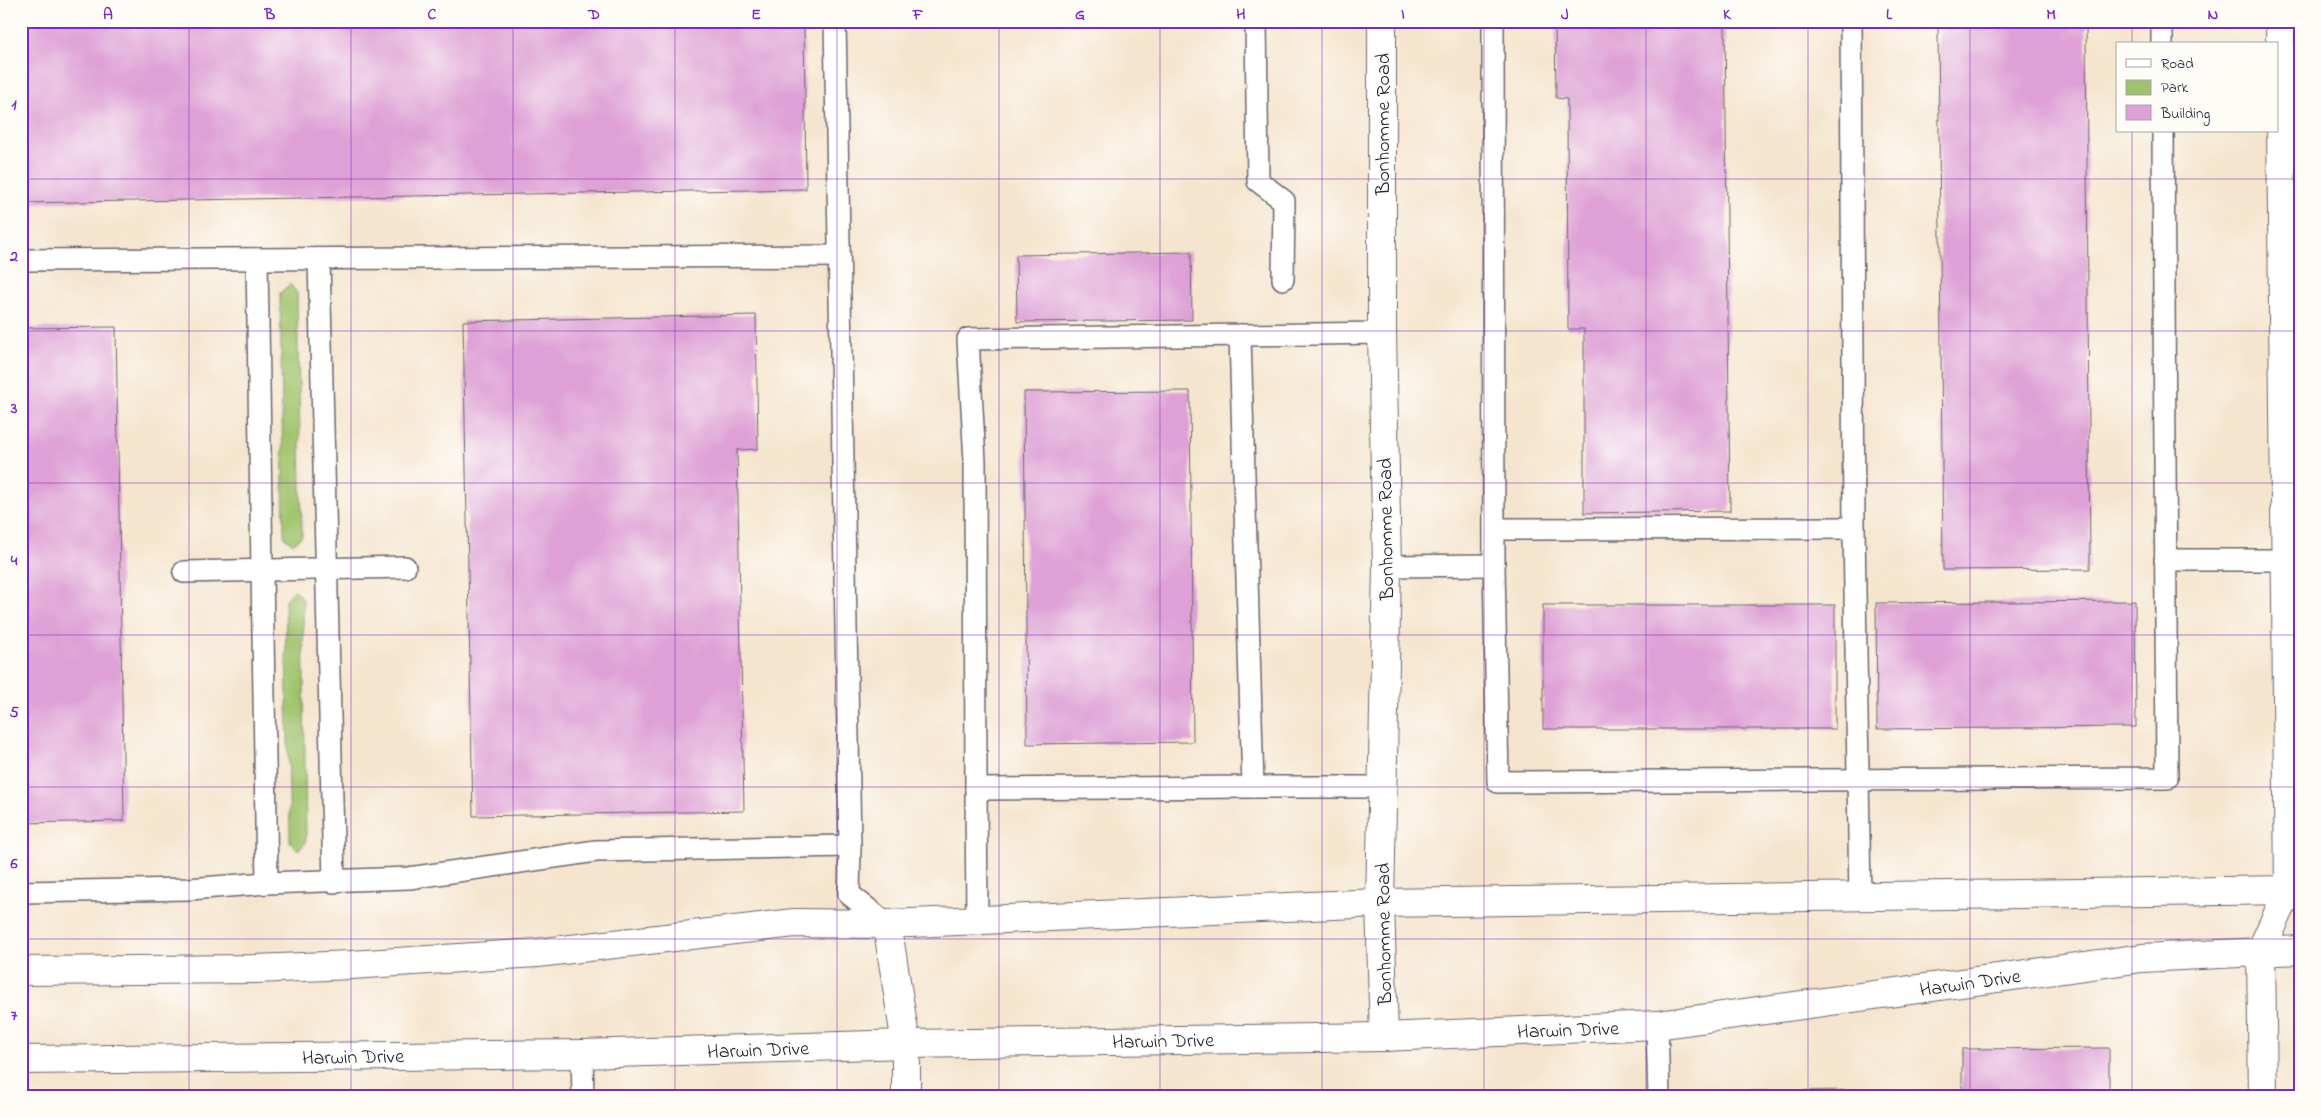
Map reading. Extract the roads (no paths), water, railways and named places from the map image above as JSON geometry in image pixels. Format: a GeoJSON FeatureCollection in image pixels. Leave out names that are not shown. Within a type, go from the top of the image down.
{"type":"FeatureCollection","features":[{"type":"Feature","properties":{"kind":"main road","name":"Bonhomme Road"},"geometry":{"type":"LineString","coordinates":[[1382,21],[1382,333],[1387,566],[1384,787],[1380,903],[1384,1037]]}},
{"type":"Feature","properties":{"kind":"main road"},"geometry":{"type":"LineString","coordinates":[[2263,1097],[2261,951],[2296,895],[2286,560],[2280,21]]}},
{"type":"Feature","properties":{"kind":"main road"},"geometry":{"type":"LineString","coordinates":[[21,971],[255,969],[352,965],[537,952],[794,923],[887,924],[1380,903],[2296,895]]}},
{"type":"Feature","properties":{"kind":"main road"},"geometry":{"type":"LineString","coordinates":[[887,924],[906,1044],[906,1097]]}},
{"type":"Feature","properties":{"kind":"main road","name":"Harwin Drive"},"geometry":{"type":"LineString","coordinates":[[21,1060],[582,1054],[906,1044],[1384,1037],[1657,1025],[2142,958],[2300,950]]}},
{"type":"Feature","properties":{"kind":"lane"},"geometry":{"type":"LineString","coordinates":[[835,21],[850,846],[849,894],[887,924]]}},
{"type":"Feature","properties":{"kind":"lane"},"geometry":{"type":"LineString","coordinates":[[1256,21],[1258,181],[1284,201],[1283,279]]}},
{"type":"Feature","properties":{"kind":"lane"},"geometry":{"type":"LineString","coordinates":[[1493,21],[1494,565],[1498,782],[2167,778],[2163,132]]}},
{"type":"Feature","properties":{"kind":"lane"},"geometry":{"type":"LineString","coordinates":[[1851,21],[1854,528],[1860,780],[1860,898]]}},
{"type":"Feature","properties":{"kind":"lane"},"geometry":{"type":"LineString","coordinates":[[2162,21],[2162,42]]}},
{"type":"Feature","properties":{"kind":"lane"},"geometry":{"type":"LineString","coordinates":[[21,260],[840,256]]}},
{"type":"Feature","properties":{"kind":"lane"},"geometry":{"type":"LineString","coordinates":[[257,259],[267,883]]}},
{"type":"Feature","properties":{"kind":"lane"},"geometry":{"type":"LineString","coordinates":[[319,259],[334,882]]}},
{"type":"Feature","properties":{"kind":"lane"},"geometry":{"type":"LineString","coordinates":[[977,920],[975,461],[968,339],[1382,333]]}},
{"type":"Feature","properties":{"kind":"lane"},"geometry":{"type":"LineString","coordinates":[[1240,335],[1253,787]]}},
{"type":"Feature","properties":{"kind":"lane"},"geometry":{"type":"LineString","coordinates":[[1495,528],[1854,528]]}},
{"type":"Feature","properties":{"kind":"lane"},"geometry":{"type":"LineString","coordinates":[[2165,560],[2286,560]]}},
{"type":"Feature","properties":{"kind":"lane"},"geometry":{"type":"LineString","coordinates":[[1387,566],[1494,565]]}},
{"type":"Feature","properties":{"kind":"lane"},"geometry":{"type":"LineString","coordinates":[[184,572],[406,567]]}},
{"type":"Feature","properties":{"kind":"lane"},"geometry":{"type":"LineString","coordinates":[[976,788],[1384,787]]}},
{"type":"Feature","properties":{"kind":"lane"},"geometry":{"type":"LineString","coordinates":[[21,892],[190,889],[267,883],[409,878],[596,851],[850,846]]}},
{"type":"Feature","properties":{"kind":"lane"},"geometry":{"type":"LineString","coordinates":[[1657,1025],[1659,1097]]}},
{"type":"Feature","properties":{"kind":"lane"},"geometry":{"type":"LineString","coordinates":[[582,1054],[583,1097]]}}]}
